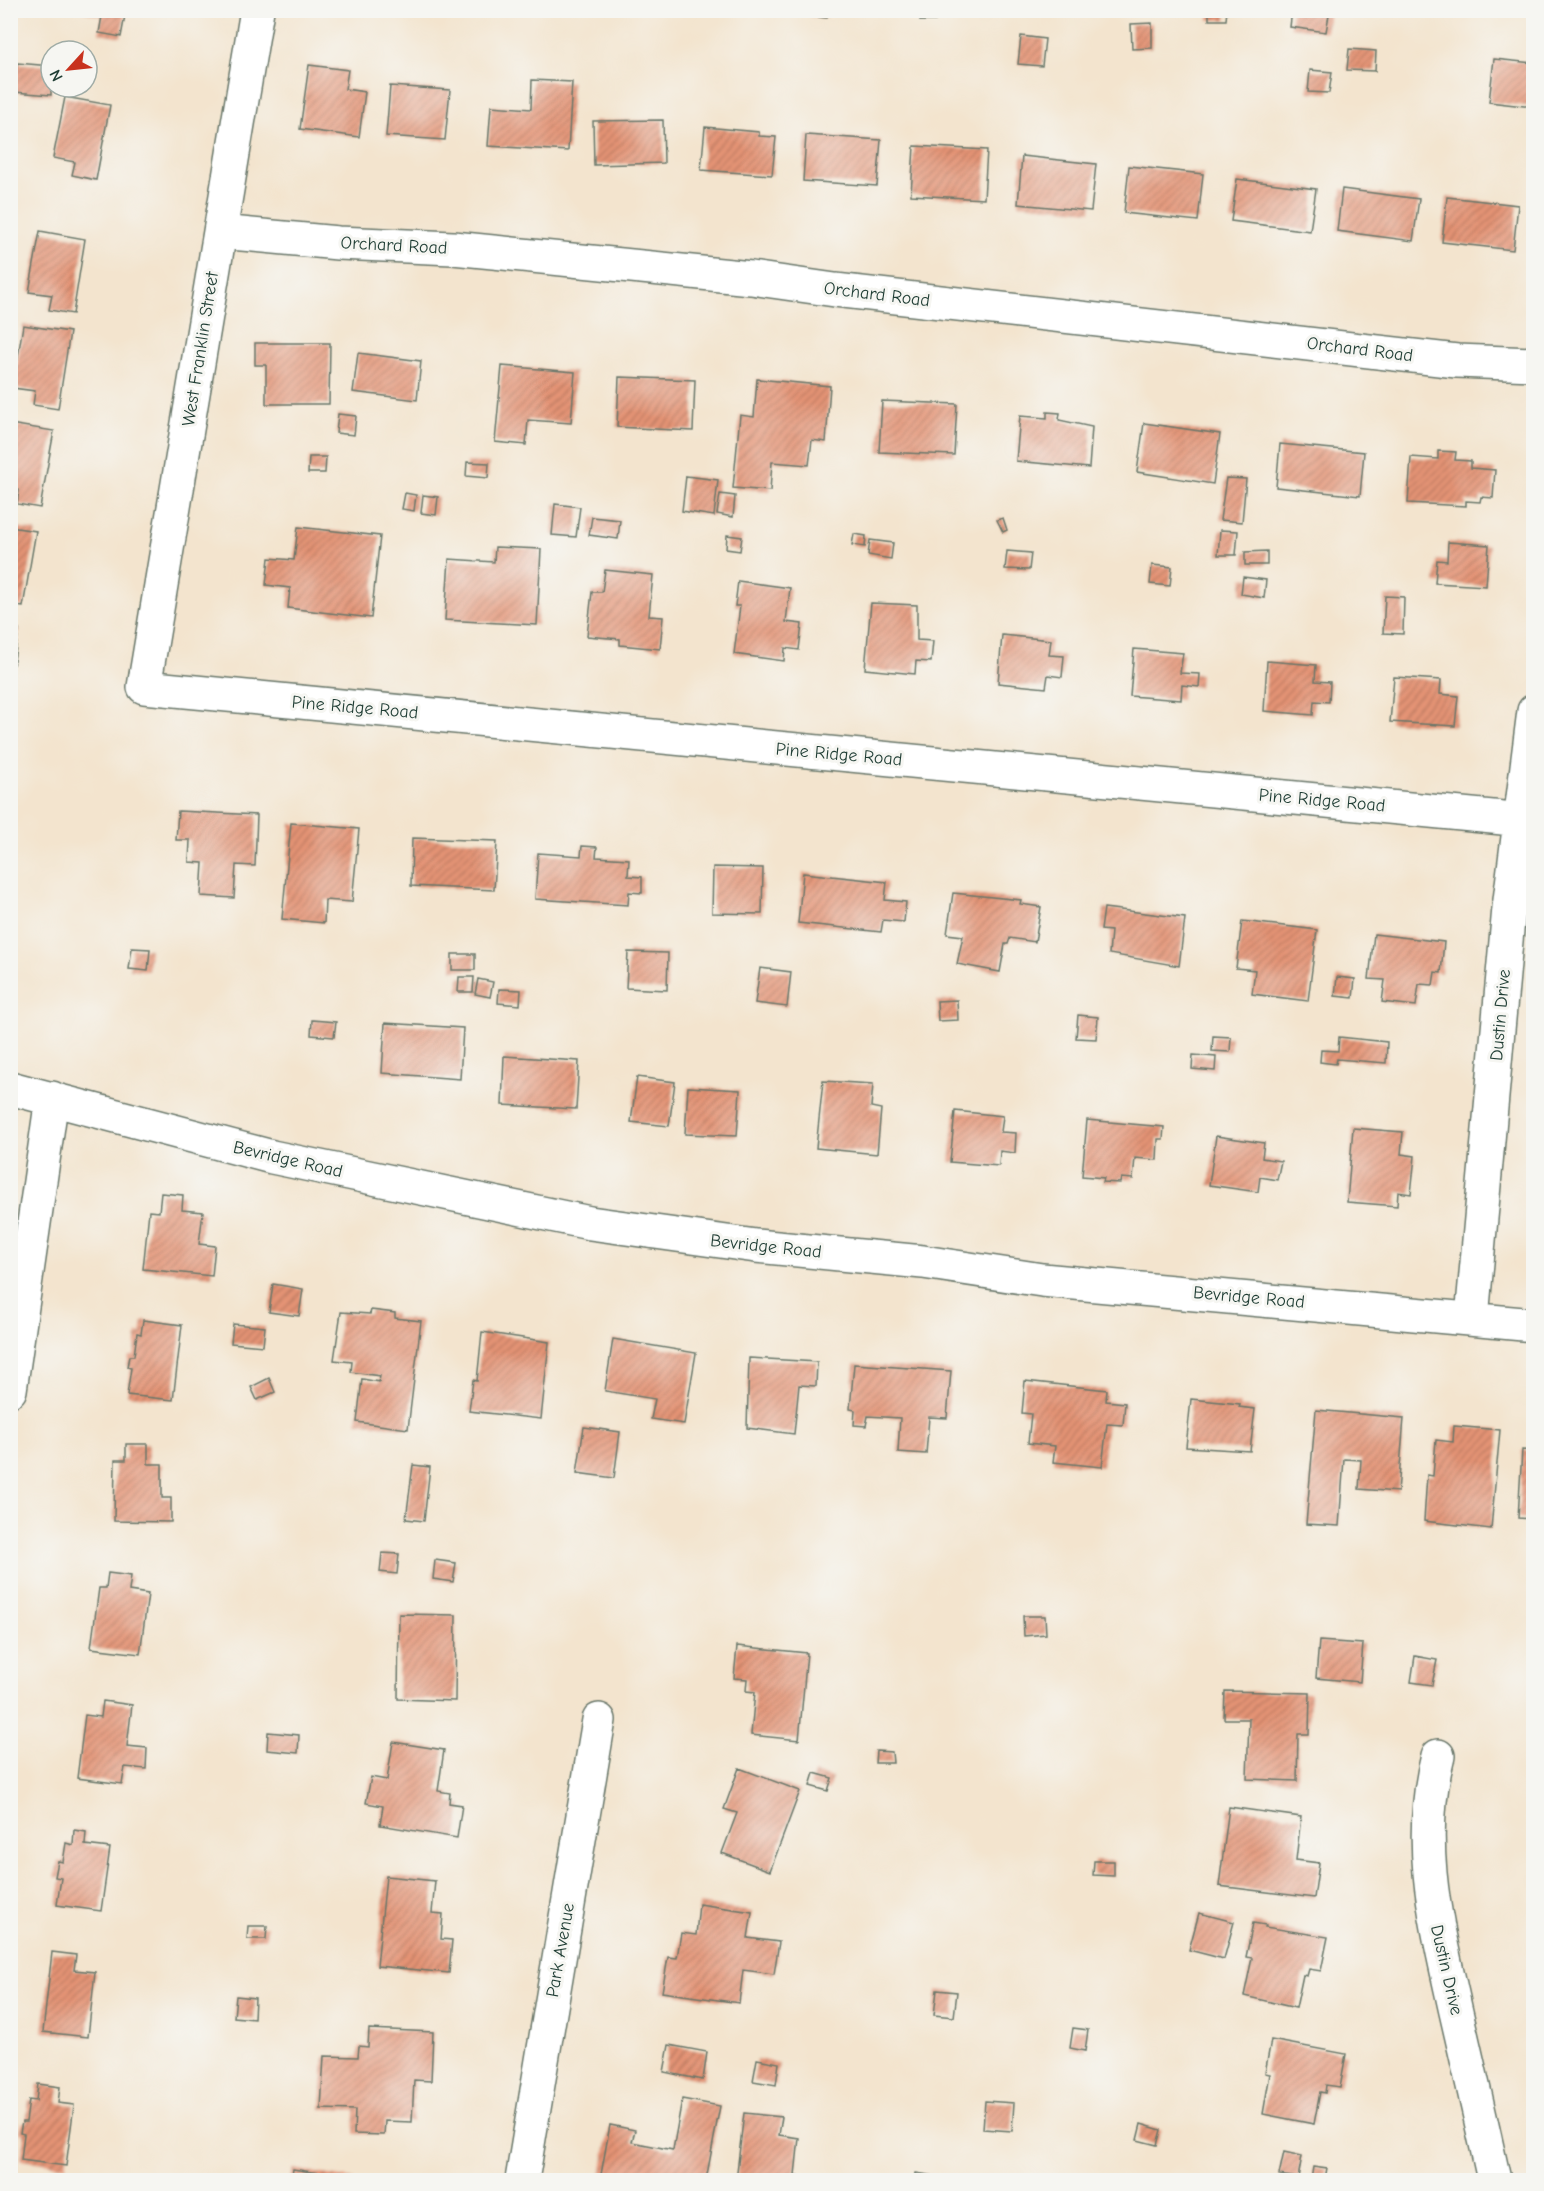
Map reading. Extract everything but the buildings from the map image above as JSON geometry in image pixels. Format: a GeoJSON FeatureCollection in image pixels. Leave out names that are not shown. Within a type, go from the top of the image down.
{"type":"FeatureCollection","features":[{"type":"Feature","properties":{"kind":"street","name":"West Franklin Street"},"geometry":{"type":"LineString","coordinates":[[144,687],[257,10]]}},
{"type":"Feature","properties":{"kind":"street","name":"Orchard Road"},"geometry":{"type":"LineString","coordinates":[[220,232],[338,243],[453,248],[739,276],[835,290],[1457,361],[1533,364]]}},
{"type":"Feature","properties":{"kind":"street","name":"Pine Ridge Road"},"geometry":{"type":"LineString","coordinates":[[144,687],[1527,820]]}},
{"type":"Feature","properties":{"kind":"street","name":"Dustin Drive"},"geometry":{"type":"LineString","coordinates":[[1472,1318],[1509,908],[1527,820],[1533,711]]}},
{"type":"Feature","properties":{"kind":"street","name":"Bevridge Road"},"geometry":{"type":"LineString","coordinates":[[10,1088],[272,1157],[590,1223],[756,1246],[923,1262],[1042,1280],[1533,1324]]}},
{"type":"Feature","properties":{"kind":"street"},"geometry":{"type":"LineString","coordinates":[[10,1390],[52,1098]]}},
{"type":"Feature","properties":{"kind":"street","name":"Park Avenue"},"geometry":{"type":"LineString","coordinates":[[522,2181],[599,1720]]}},
{"type":"Feature","properties":{"kind":"street","name":"Dustin Drive"},"geometry":{"type":"LineString","coordinates":[[1438,1756],[1431,1785],[1426,1829],[1433,1910],[1494,2181]]}}]}
